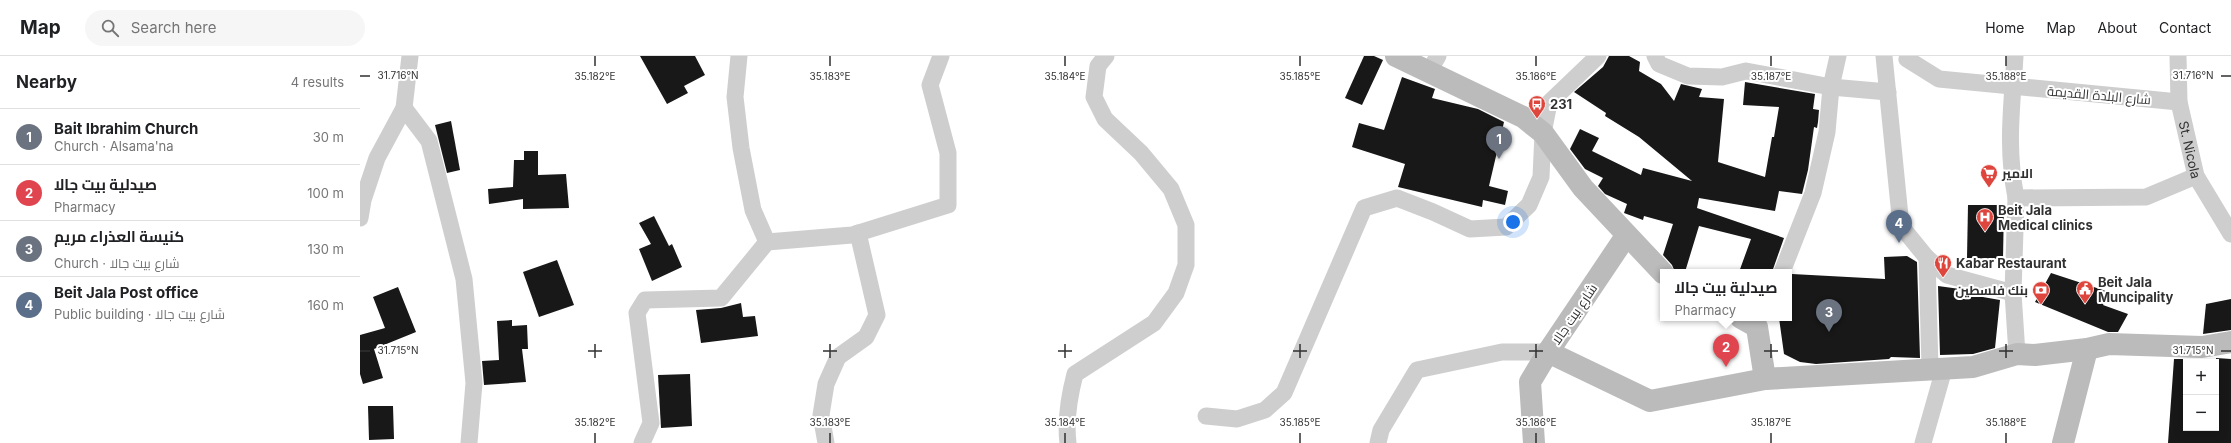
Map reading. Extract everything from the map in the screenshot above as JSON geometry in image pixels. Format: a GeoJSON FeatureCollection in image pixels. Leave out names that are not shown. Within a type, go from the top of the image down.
{"type":"FeatureCollection","features":[{"type":"Feature","properties":{"kind":"street"},"geometry":{"type":"LineString","coordinates":[[360,218],[366,169],[377,158],[404,108],[410,56]]}},
{"type":"Feature","properties":{"kind":"street"},"geometry":{"type":"LineString","coordinates":[[739,56],[735,97],[741,148],[753,210],[768,242]]}},
{"type":"Feature","properties":{"kind":"street"},"geometry":{"type":"LineString","coordinates":[[642,443],[651,423],[637,313],[645,300],[721,298],[768,242],[858,233],[948,205],[948,153],[930,86],[941,56]]}},
{"type":"Feature","properties":{"kind":"street"},"geometry":{"type":"LineString","coordinates":[[1068,443],[1066,426],[1069,398],[1075,374],[1139,334],[1154,322],[1176,293],[1186,265],[1186,226],[1171,189],[1141,153],[1105,119],[1094,97],[1098,66],[1106,56]]}},
{"type":"Feature","properties":{"kind":"street"},"geometry":{"type":"LineString","coordinates":[[1396,56],[1433,65],[1477,94],[1516,114],[1543,133],[1583,188],[1626,236],[1660,270]]}},
{"type":"Feature","properties":{"kind":"street"},"geometry":{"type":"LineString","coordinates":[[1206,416],[1237,419],[1265,410],[1284,393],[1364,208],[1397,198],[1470,229],[1506,227],[1528,204],[1541,177],[1543,133],[1549,102],[1598,56]]}},
{"type":"Feature","properties":{"kind":"street"},"geometry":{"type":"LineString","coordinates":[[1655,56],[1658,64],[1688,76],[1722,78],[1746,71],[1831,87],[1888,92]]}},
{"type":"Feature","properties":{"kind":"street"},"geometry":{"type":"LineString","coordinates":[[1783,269],[1813,193],[1827,132],[1831,87],[1838,56]]}},
{"type":"Feature","properties":{"kind":"street"},"geometry":{"type":"LineString","coordinates":[[1884,56],[1901,226],[1927,258],[1948,275],[2013,293]]}},
{"type":"Feature","properties":{"kind":"street","name":"شارع البلدة القديمة"},"geometry":{"type":"LineString","coordinates":[[1908,56],[1907,58],[1940,79],[2179,102]]}},
{"type":"Feature","properties":{"kind":"street"},"geometry":{"type":"LineString","coordinates":[[2016,56],[2009,126],[2011,171],[2016,198],[2013,293],[2017,354]]}},
{"type":"Feature","properties":{"kind":"street","name":"St. Nicola"},"geometry":{"type":"LineString","coordinates":[[2178,56],[2179,102],[2196,176],[2231,234]]}},
{"type":"Feature","properties":{"kind":"street"},"geometry":{"type":"LineString","coordinates":[[404,108],[429,141],[464,279],[474,383],[469,443]]}},
{"type":"Feature","properties":{"kind":"street"},"geometry":{"type":"LineString","coordinates":[[2016,198],[2146,197],[2196,176]]}},
{"type":"Feature","properties":{"kind":"street"},"geometry":{"type":"LineString","coordinates":[[826,443],[821,415],[826,384],[838,358],[866,337],[877,315],[858,233]]}},
{"type":"Feature","properties":{"kind":"street","name":"شارع بيت جالا"},"geometry":{"type":"LineString","coordinates":[[1534,443],[1530,382],[1548,352],[1626,236]]}},
{"type":"Feature","properties":{"kind":"street"},"geometry":{"type":"LineString","coordinates":[[1923,443],[1937,368],[1927,258]]}},
{"type":"Feature","properties":{"kind":"street"},"geometry":{"type":"LineString","coordinates":[[1753,321],[1765,379]]}},
{"type":"Feature","properties":{"kind":"street"},"geometry":{"type":"LineString","coordinates":[[1378,443],[1381,430],[1417,370],[1502,352],[1548,352],[1650,401],[1765,379],[1973,367],[2017,354],[2035,355],[2087,350],[2110,344],[2202,347],[2231,342]]}},
{"type":"Feature","properties":{"kind":"street"},"geometry":{"type":"LineString","coordinates":[[2063,443],[2087,350]]}},
{"type":"Feature","properties":{"kind":"building"},"geometry":{"type":"Polygon","coordinates":[[[640,56],[695,56],[705,75],[684,86],[688,93],[667,104],[640,56]]]}},
{"type":"Feature","properties":{"kind":"building"},"geometry":{"type":"Polygon","coordinates":[[[1364,56],[1374,56],[1383,60],[1362,105],[1345,98],[1364,56]]]}},
{"type":"Feature","properties":{"kind":"building"},"geometry":{"type":"Polygon","coordinates":[[[1609,56],[1629,56],[1640,62],[1639,71],[1661,84],[1674,101],[1681,84],[1702,89],[1699,97],[1724,99],[1718,162],[1765,177],[1779,107],[1743,105],[1745,82],[1815,94],[1813,109],[1819,110],[1818,122],[1817,128],[1814,127],[1808,170],[1802,194],[1779,191],[1775,211],[1699,198],[1697,208],[1784,238],[1773,269],[1740,269],[1751,239],[1699,226],[1686,269],[1674,269],[1663,255],[1673,224],[1644,216],[1643,220],[1624,213],[1627,204],[1605,194],[1598,186],[1603,178],[1585,169],[1570,149],[1580,129],[1599,138],[1592,151],[1641,175],[1643,168],[1692,181],[1639,137],[1605,116],[1606,113],[1574,92],[1603,67],[1609,56]]]}},
{"type":"Feature","properties":{"kind":"building"},"geometry":{"type":"Polygon","coordinates":[[[1402,77],[1435,89],[1432,98],[1478,109],[1504,122],[1489,186],[1508,191],[1505,205],[1483,200],[1482,207],[1398,187],[1405,164],[1352,147],[1359,123],[1384,130],[1402,77]]]}},
{"type":"Feature","properties":{"kind":"building"},"geometry":{"type":"Polygon","coordinates":[[[451,121],[460,170],[447,173],[435,125],[451,121]]]}},
{"type":"Feature","properties":{"kind":"building"},"geometry":{"type":"Polygon","coordinates":[[[524,151],[538,151],[538,175],[566,174],[569,208],[523,209],[523,199],[489,204],[488,189],[513,187],[514,160],[524,160],[524,151]]]}},
{"type":"Feature","properties":{"kind":"building","name":"Beit Jala Medical clinics"},"geometry":{"type":"Polygon","coordinates":[[[1968,205],[2004,205],[2003,259],[1967,258],[1968,205]]]}},
{"type":"Feature","properties":{"kind":"building"},"geometry":{"type":"Polygon","coordinates":[[[654,216],[669,246],[672,244],[682,267],[652,281],[639,249],[651,244],[639,223],[654,216]]]}},
{"type":"Feature","properties":{"kind":"building"},"geometry":{"type":"Polygon","coordinates":[[[1907,256],[1917,262],[1920,358],[1891,357],[1889,359],[1816,364],[1800,362],[1784,354],[1779,321],[1792,321],[1792,274],[1885,279],[1884,257],[1907,256]]]}},
{"type":"Feature","properties":{"kind":"building"},"geometry":{"type":"Polygon","coordinates":[[[557,260],[574,305],[539,317],[523,272],[557,260]]]}},
{"type":"Feature","properties":{"kind":"building"},"geometry":{"type":"Polygon","coordinates":[[[2051,273],[2109,292],[2103,305],[2128,314],[2118,332],[2108,332],[2035,302],[2051,273]]]}},
{"type":"Feature","properties":{"kind":"building"},"geometry":{"type":"Polygon","coordinates":[[[1938,286],[1960,289],[1960,293],[2000,300],[1995,348],[1973,354],[1940,355],[1938,286]]]}},
{"type":"Feature","properties":{"kind":"building"},"geometry":{"type":"Polygon","coordinates":[[[398,287],[416,332],[374,349],[383,378],[363,384],[360,374],[360,335],[385,328],[373,297],[398,287]]]}},
{"type":"Feature","properties":{"kind":"building"},"geometry":{"type":"Polygon","coordinates":[[[2231,299],[2231,330],[2203,334],[2206,304],[2231,299]]]}},
{"type":"Feature","properties":{"kind":"building"},"geometry":{"type":"Polygon","coordinates":[[[741,303],[743,317],[755,316],[758,336],[701,343],[696,310],[721,308],[741,303]]]}},
{"type":"Feature","properties":{"kind":"building"},"geometry":{"type":"Polygon","coordinates":[[[512,320],[512,326],[527,325],[528,349],[522,349],[526,382],[484,385],[482,361],[499,360],[497,321],[512,320]]]}},
{"type":"Feature","properties":{"kind":"building"},"geometry":{"type":"Polygon","coordinates":[[[2216,358],[2231,359],[2231,443],[2168,443],[2174,359],[2183,359],[2183,431],[2219,431],[2219,359],[2216,358]]]}},
{"type":"Feature","properties":{"kind":"building"},"geometry":{"type":"Polygon","coordinates":[[[690,374],[692,426],[661,428],[658,375],[690,374]]]}},
{"type":"Feature","properties":{"kind":"building"},"geometry":{"type":"Polygon","coordinates":[[[368,406],[393,406],[394,439],[369,440],[368,406]]]}},
{"type":"Feature","properties":{"kind":"place","name":"231"},"geometry":{"type":"Point","coordinates":[1537,119]}},
{"type":"Feature","properties":{"kind":"place","name":"Bait Ibrahim Church"},"geometry":{"type":"Point","coordinates":[1499,159]}},
{"type":"Feature","properties":{"kind":"place","name":"الامير"},"geometry":{"type":"Point","coordinates":[1989,188]}},
{"type":"Feature","properties":{"kind":"place","name":"Beit Jala Medical clinics"},"geometry":{"type":"Point","coordinates":[1985,232]}},
{"type":"Feature","properties":{"kind":"place","name":"Beit Jala Post office"},"geometry":{"type":"Point","coordinates":[1899,243]}},
{"type":"Feature","properties":{"kind":"place","name":"Kabar Restaurant"},"geometry":{"type":"Point","coordinates":[1943,278]}},
{"type":"Feature","properties":{"kind":"place","name":"Beit Jala Muncipality"},"geometry":{"type":"Point","coordinates":[2085,304]}},
{"type":"Feature","properties":{"kind":"place","name":"بنك فلسطين"},"geometry":{"type":"Point","coordinates":[2041,305]}},
{"type":"Feature","properties":{"kind":"place","name":"كنيسة العذراء مريم"},"geometry":{"type":"Point","coordinates":[1829,332]}},
{"type":"Feature","properties":{"kind":"place","name":"صيدلية بيت جالا"},"geometry":{"type":"Point","coordinates":[1726,367]}}]}
